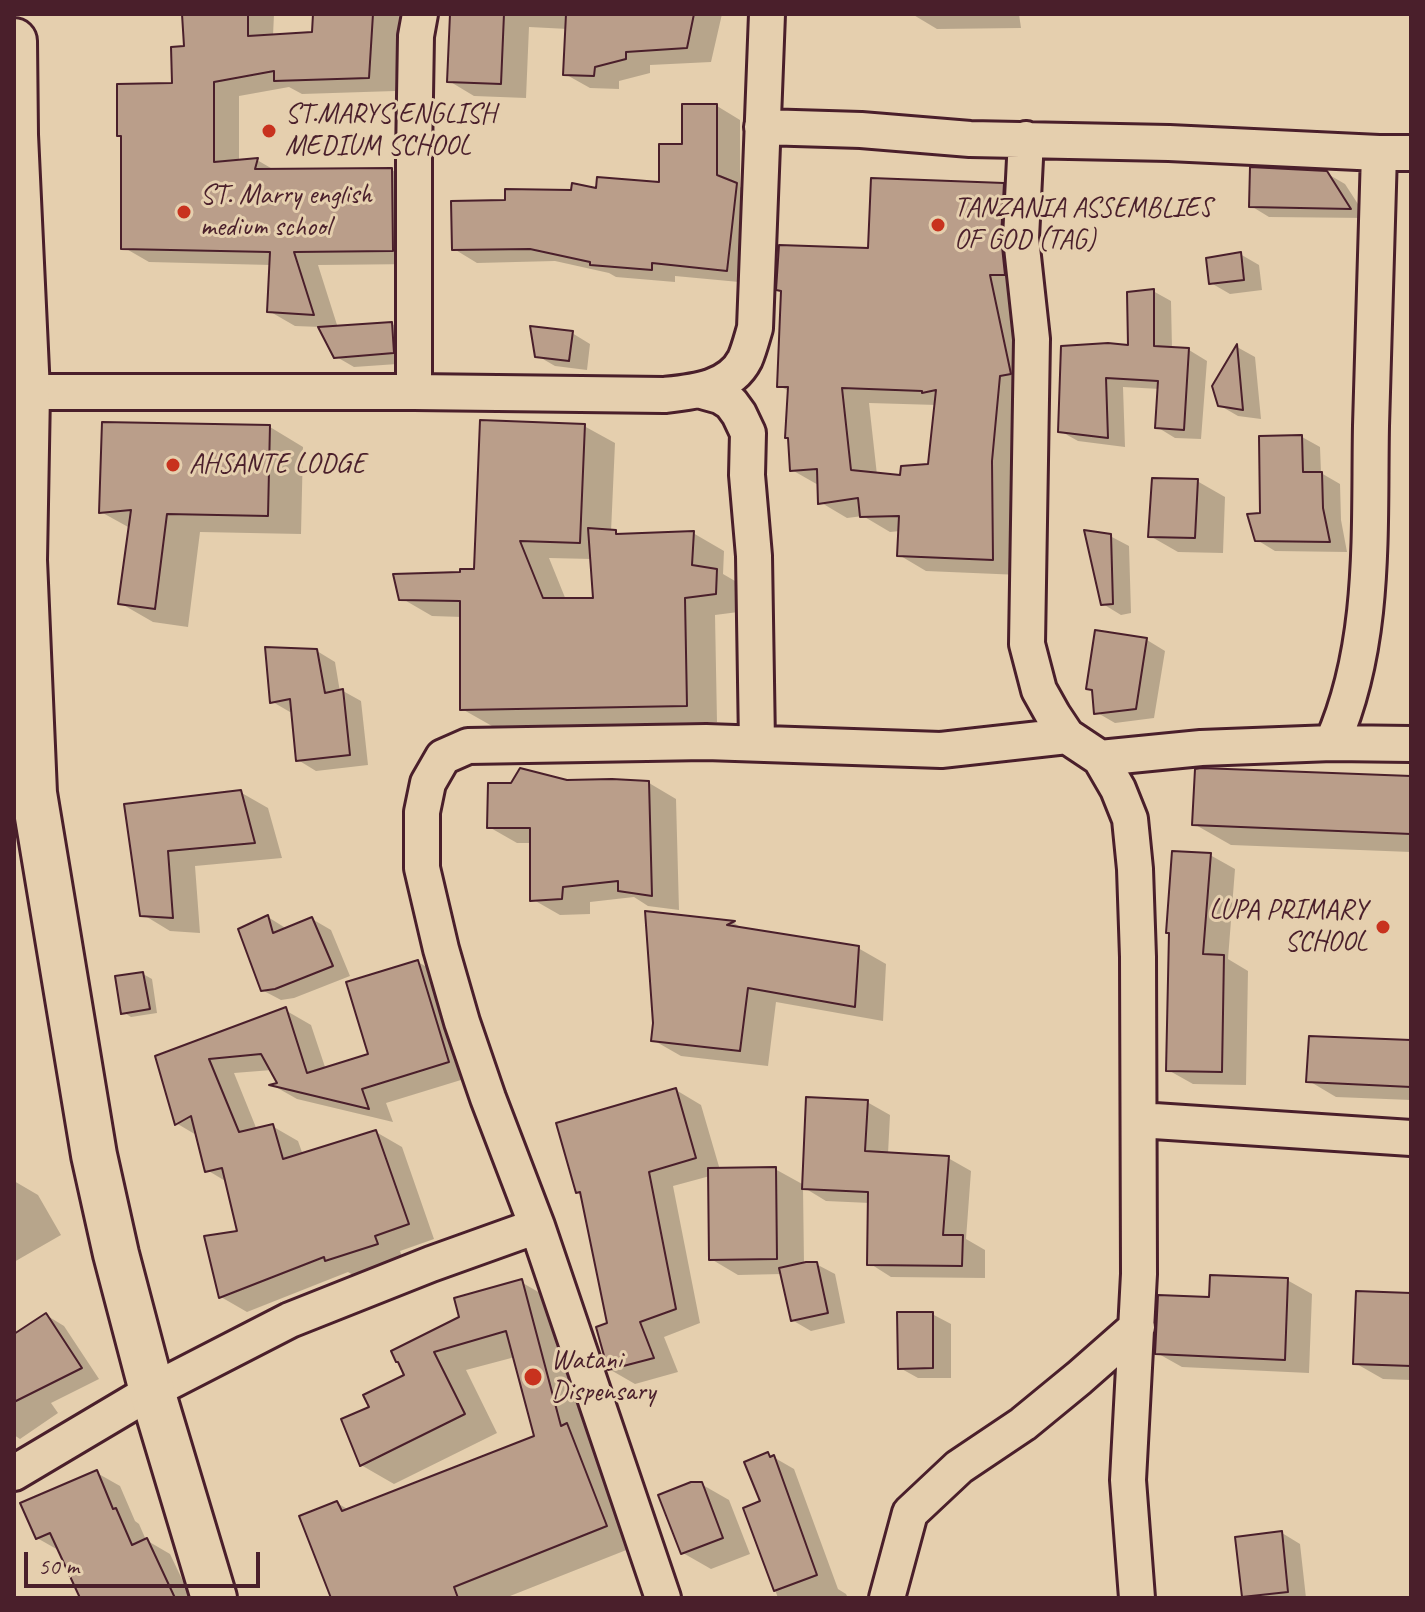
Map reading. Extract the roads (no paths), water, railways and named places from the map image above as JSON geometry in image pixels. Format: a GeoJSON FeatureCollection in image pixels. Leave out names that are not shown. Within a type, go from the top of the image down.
{"type":"FeatureCollection","features":[{"type":"Feature","properties":{"kind":"main road"},"geometry":{"type":"LineString","coordinates":[[14,41],[14,135],[27,392],[19,523],[24,560],[34,793],[94,1155],[116,1254],[152,1391],[214,1598]]}},
{"type":"Feature","properties":{"kind":"street"},"geometry":{"type":"LineString","coordinates":[[414,392],[414,156],[416,36],[420,14]]}},
{"type":"Feature","properties":{"kind":"street"},"geometry":{"type":"LineString","coordinates":[[757,743],[754,556],[747,475],[760,248],[767,14]]}},
{"type":"Feature","properties":{"kind":"street"},"geometry":{"type":"LineString","coordinates":[[762,127],[861,130],[970,139],[1169,143],[1395,153],[1373,316],[1370,554],[1364,618],[1346,712],[1332,743]]}},
{"type":"Feature","properties":{"kind":"street"},"geometry":{"type":"LineString","coordinates":[[1026,139],[1021,238],[1032,339],[1027,644],[1039,690],[1067,736],[1100,758],[1118,789],[1130,819],[1135,869],[1139,1274],[1128,1480],[1137,1598]]}},
{"type":"Feature","properties":{"kind":"street"},"geometry":{"type":"LineString","coordinates":[[702,391],[736,372],[755,328]]}},
{"type":"Feature","properties":{"kind":"street"},"geometry":{"type":"LineString","coordinates":[[27,392],[664,395],[702,391],[731,403],[748,433]]}},
{"type":"Feature","properties":{"kind":"street"},"geometry":{"type":"LineString","coordinates":[[663,1598],[537,1226],[462,1022],[422,868],[422,812],[428,783],[443,757],[468,746],[706,742],[941,750],[1067,736]]}},
{"type":"Feature","properties":{"kind":"street"},"geometry":{"type":"LineString","coordinates":[[1100,758],[1201,748],[1332,743],[1411,744]]}},
{"type":"Feature","properties":{"kind":"street"},"geometry":{"type":"LineString","coordinates":[[1139,1120],[1411,1138]]}},
{"type":"Feature","properties":{"kind":"street"},"geometry":{"type":"LineString","coordinates":[[14,1473],[152,1391],[290,1320],[537,1226]]}},
{"type":"Feature","properties":{"kind":"street"},"geometry":{"type":"LineString","coordinates":[[887,1598],[910,1513],[959,1467],[1023,1424],[1137,1327]]}},
{"type":"Feature","properties":{"kind":"place","name":"ST.MARYS ENGLISH MEDIUM SCHOOL"},"geometry":{"type":"Point","coordinates":[269,131]}},
{"type":"Feature","properties":{"kind":"place","name":"ST. Marry english medium school"},"geometry":{"type":"Point","coordinates":[184,212]}},
{"type":"Feature","properties":{"kind":"place","name":"TANZANIA ASSEMBLIES OF GOD (TAG)"},"geometry":{"type":"Point","coordinates":[938,225]}},
{"type":"Feature","properties":{"kind":"place","name":"AHSANTE LODGE"},"geometry":{"type":"Point","coordinates":[173,465]}},
{"type":"Feature","properties":{"kind":"place","name":"LUPA PRIMARY SCHOOL"},"geometry":{"type":"Point","coordinates":[1383,927]}},
{"type":"Feature","properties":{"kind":"place","name":"Watani Dispensary"},"geometry":{"type":"Point","coordinates":[533,1377]}}]}
